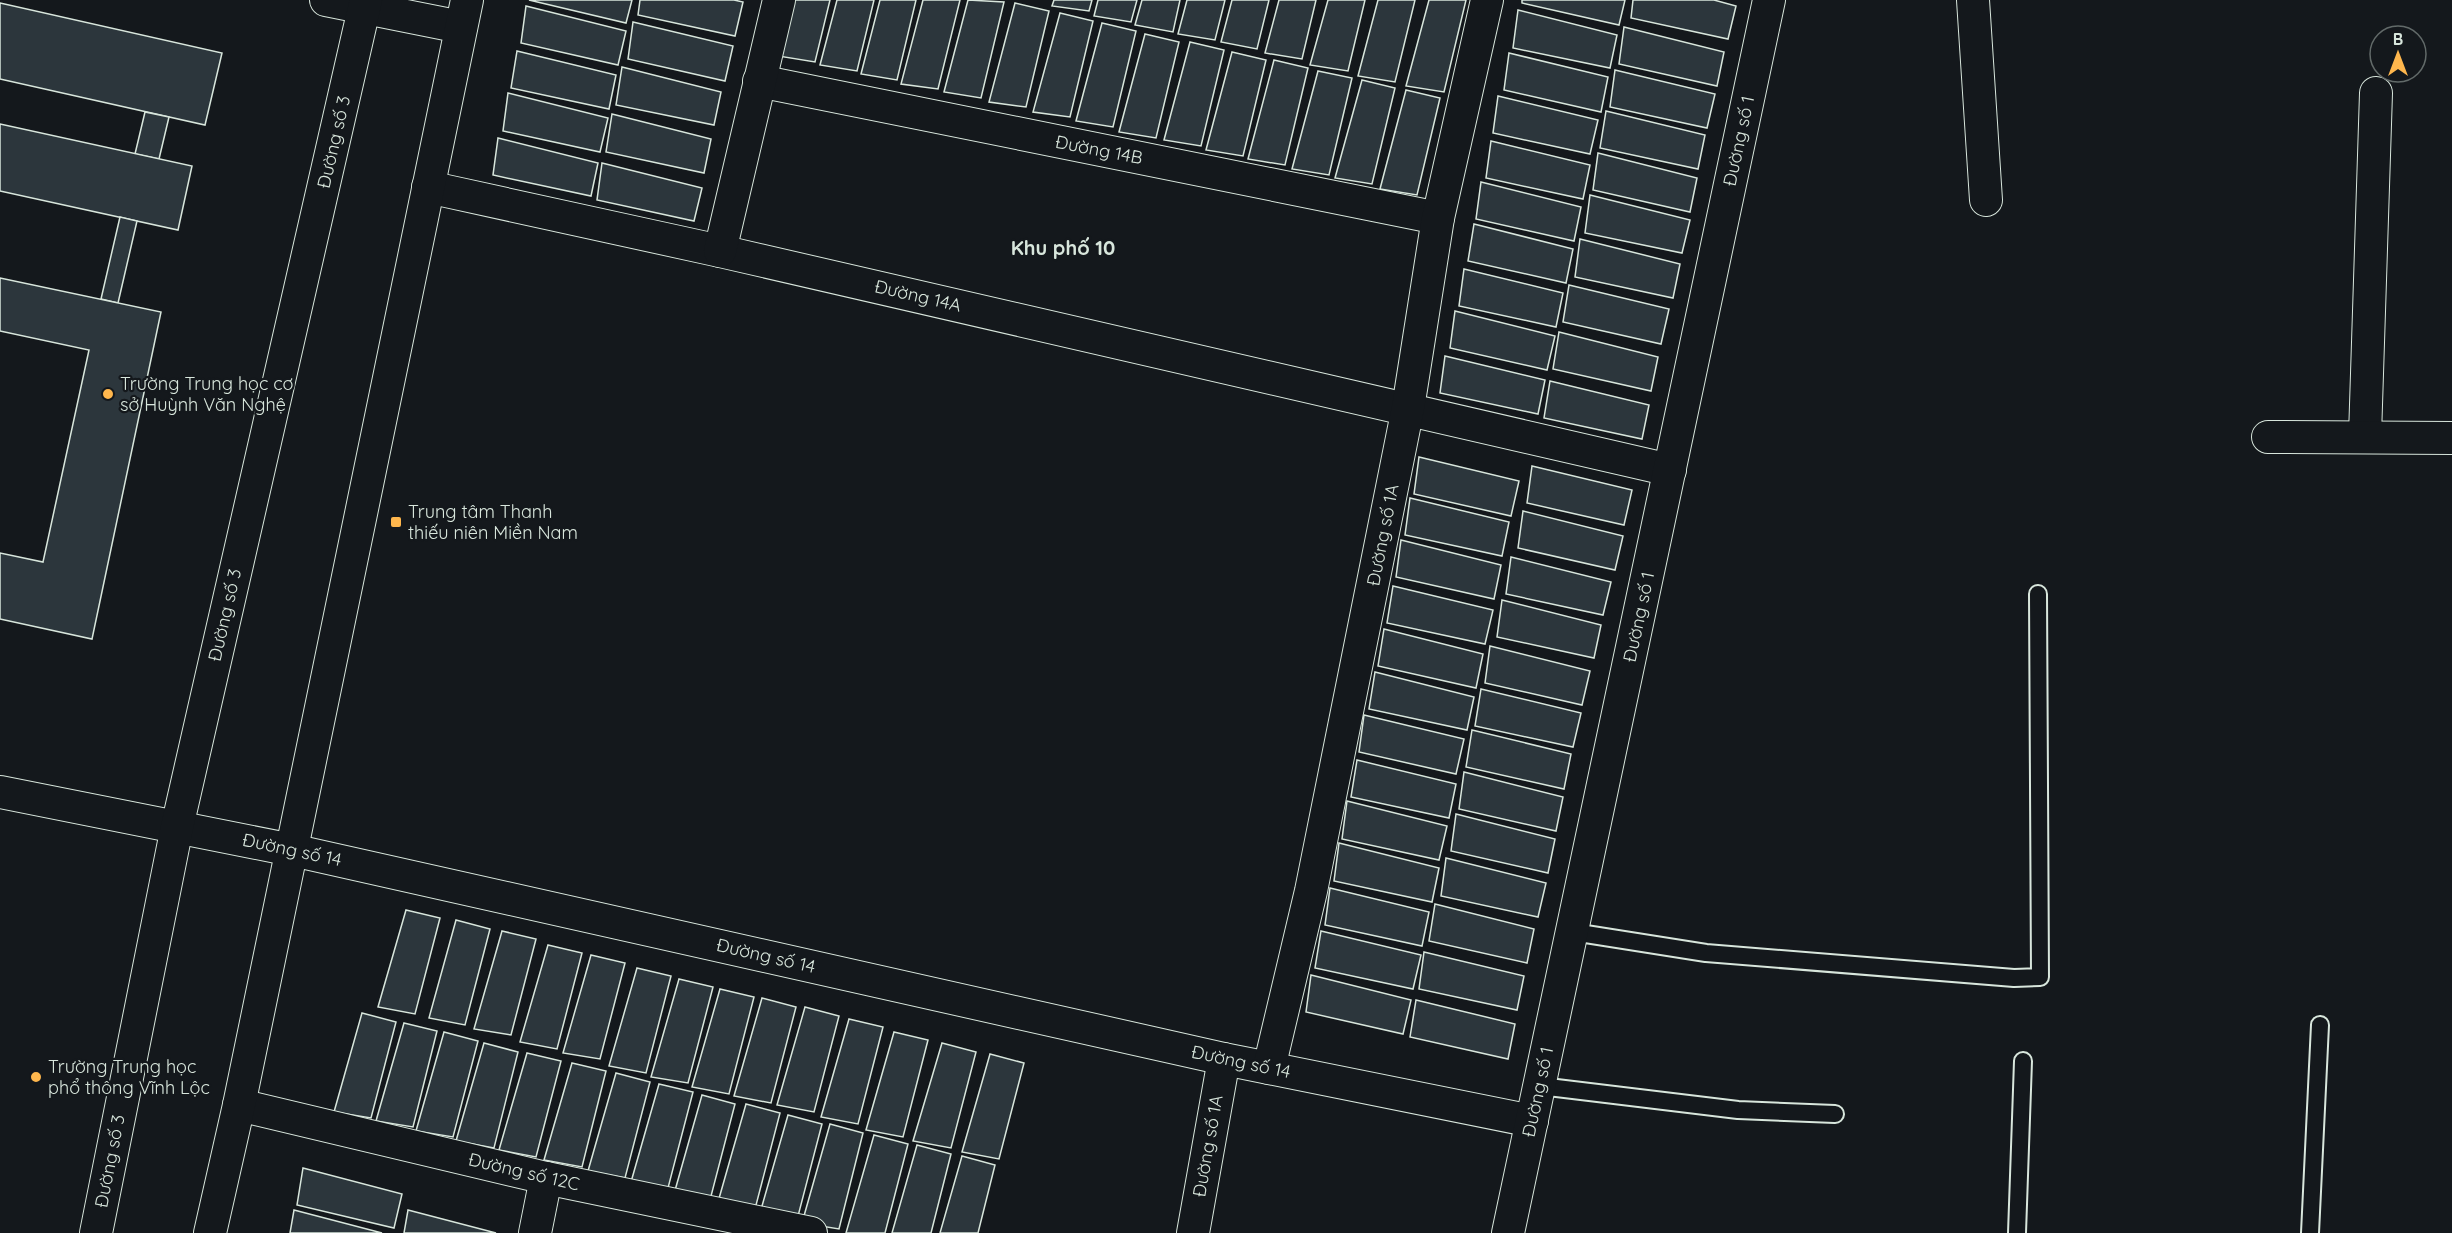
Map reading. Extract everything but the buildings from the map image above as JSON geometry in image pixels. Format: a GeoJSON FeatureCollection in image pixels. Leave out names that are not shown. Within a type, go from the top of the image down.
{"type":"FeatureCollection","features":[{"type":"Feature","properties":{"kind":"street"},"geometry":{"type":"LineString","coordinates":[[210,1233],[239,1105],[464,14],[326,0]]}},
{"type":"Feature","properties":{"kind":"street"},"geometry":{"type":"LineString","coordinates":[[720,251],[779,0]]}},
{"type":"Feature","properties":{"kind":"street","name":"Đường số 1A"},"geometry":{"type":"LineString","coordinates":[[1269,1068],[1313,880],[1408,408],[1438,218],[1487,0]]}},
{"type":"Feature","properties":{"kind":"street","name":"Đường số 1"},"geometry":{"type":"LineString","coordinates":[[1508,1233],[1769,0]]}},
{"type":"Feature","properties":{"kind":"street"},"geometry":{"type":"LineString","coordinates":[[1973,0],[1986,200]]}},
{"type":"Feature","properties":{"kind":"street","name":"Đường số 3"},"geometry":{"type":"LineString","coordinates":[[96,1233],[177,827],[365,5]]}},
{"type":"Feature","properties":{"kind":"street","name":"Đường 14B"},"geometry":{"type":"LineString","coordinates":[[759,81],[1438,218]]}},
{"type":"Feature","properties":{"kind":"street"},"geometry":{"type":"LineString","coordinates":[[2365,436],[2376,93]]}},
{"type":"Feature","properties":{"kind":"street","name":"Đường 14A"},"geometry":{"type":"LineString","coordinates":[[428,187],[720,251],[1670,470]]}},
{"type":"Feature","properties":{"kind":"street"},"geometry":{"type":"LineString","coordinates":[[2268,437],[2452,438]]}},
{"type":"Feature","properties":{"kind":"street","name":"Đường số 14"},"geometry":{"type":"LineString","coordinates":[[0,792],[292,850],[1224,1059],[1532,1121]]}},
{"type":"Feature","properties":{"kind":"street","name":"Đường số 1A"},"geometry":{"type":"LineString","coordinates":[[1193,1233],[1224,1059]]}},
{"type":"Feature","properties":{"kind":"street","name":"Đường số 12C"},"geometry":{"type":"LineString","coordinates":[[239,1105],[754,1227],[811,1233]]}},
{"type":"Feature","properties":{"kind":"street"},"geometry":{"type":"LineString","coordinates":[[535,1233],[546,1178]]}},
{"type":"Feature","properties":{"kind":"lane"},"geometry":{"type":"LineString","coordinates":[[1573,932],[1706,953],[2014,978],[2040,976],[2038,594]]}},
{"type":"Feature","properties":{"kind":"lane"},"geometry":{"type":"LineString","coordinates":[[2310,1233],[2320,1025]]}},
{"type":"Feature","properties":{"kind":"lane"},"geometry":{"type":"LineString","coordinates":[[2017,1233],[2023,1062]]}},
{"type":"Feature","properties":{"kind":"lane"},"geometry":{"type":"LineString","coordinates":[[1540,1086],[1738,1110],[1835,1114]]}},
{"type":"Feature","properties":{"kind":"place","name":"Trường Trung học cơ sở Huỳnh Văn Nghệ"},"geometry":{"type":"Point","coordinates":[108,394]}},
{"type":"Feature","properties":{"kind":"place","name":"Trung tâm Thanh thiếu niên Miền Nam"},"geometry":{"type":"Point","coordinates":[396,522]}},
{"type":"Feature","properties":{"kind":"place","name":"Trường Trung học phổ thông Vĩnh Lộc"},"geometry":{"type":"Point","coordinates":[36,1077]}},
{"type":"Feature","properties":{"kind":"district","name":"Khu phố 10"},"geometry":{"type":"Point","coordinates":[1063,248]}}]}
